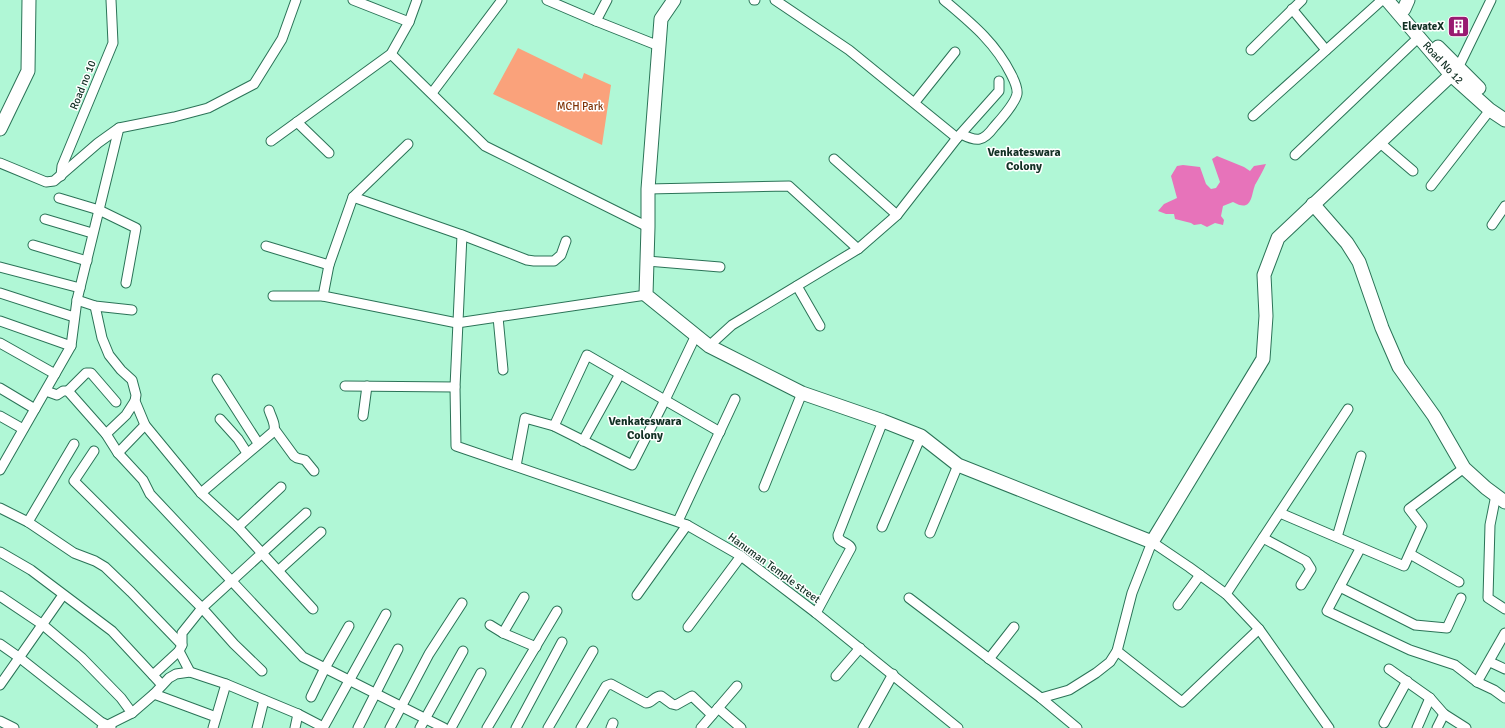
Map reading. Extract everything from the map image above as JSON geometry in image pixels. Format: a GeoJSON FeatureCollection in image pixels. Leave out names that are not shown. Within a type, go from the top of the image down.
{"type":"FeatureCollection","features":[{"type":"Feature","properties":{"kind":"street"},"geometry":{"type":"LineString","coordinates":[[0,129],[28,71],[29,0]]}},
{"type":"Feature","properties":{"kind":"street","name":"Road no 10"},"geometry":{"type":"LineString","coordinates":[[61,176],[62,166],[113,43],[111,0]]}},
{"type":"Feature","properties":{"kind":"street"},"geometry":{"type":"LineString","coordinates":[[0,163],[46,182],[54,181],[98,143],[119,128],[174,117],[208,108],[254,84],[282,40],[296,0]]}},
{"type":"Feature","properties":{"kind":"street"},"geometry":{"type":"LineString","coordinates":[[353,0],[409,22]]}},
{"type":"Feature","properties":{"kind":"street"},"geometry":{"type":"LineString","coordinates":[[271,141],[391,54],[409,22],[417,0]]}},
{"type":"Feature","properties":{"kind":"street"},"geometry":{"type":"LineString","coordinates":[[432,93],[502,0]]}},
{"type":"Feature","properties":{"kind":"street"},"geometry":{"type":"LineString","coordinates":[[547,0],[659,46]]}},
{"type":"Feature","properties":{"kind":"street"},"geometry":{"type":"LineString","coordinates":[[596,21],[607,0]]}},
{"type":"Feature","properties":{"kind":"street"},"geometry":{"type":"LineString","coordinates":[[646,295],[648,189],[661,19],[674,0]]}},
{"type":"Feature","properties":{"kind":"street"},"geometry":{"type":"LineString","coordinates":[[776,0],[849,50],[959,136],[977,140],[985,138],[1015,100],[1017,89],[1010,71],[998,51],[978,29],[944,0]]}},
{"type":"Feature","properties":{"kind":"street"},"geometry":{"type":"LineString","coordinates":[[1250,50],[1302,0]]}},
{"type":"Feature","properties":{"kind":"street"},"geometry":{"type":"LineString","coordinates":[[1253,116],[1382,0]]}},
{"type":"Feature","properties":{"kind":"street","name":"Road No 12"},"geometry":{"type":"LineString","coordinates":[[1387,0],[1419,37],[1490,110],[1505,120]]}},
{"type":"Feature","properties":{"kind":"street"},"geometry":{"type":"LineString","coordinates":[[1041,698],[1069,690],[1079,684],[1110,662],[1117,651],[1132,593],[1152,542],[1263,359],[1266,316],[1264,275],[1278,238],[1454,72],[1491,0]]}},
{"type":"Feature","properties":{"kind":"street"},"geometry":{"type":"LineString","coordinates":[[1403,3],[1454,72],[1505,110]]}},
{"type":"Feature","properties":{"kind":"street"},"geometry":{"type":"LineString","coordinates":[[1292,9],[1326,50]]}},
{"type":"Feature","properties":{"kind":"street"},"geometry":{"type":"LineString","coordinates":[[1295,155],[1419,37]]}},
{"type":"Feature","properties":{"kind":"street"},"geometry":{"type":"LineString","coordinates":[[915,102],[955,52]]}},
{"type":"Feature","properties":{"kind":"street"},"geometry":{"type":"LineString","coordinates":[[391,54],[485,146],[648,227]]}},
{"type":"Feature","properties":{"kind":"street"},"geometry":{"type":"LineString","coordinates":[[709,346],[732,325],[858,249],[897,215],[959,136],[999,90],[999,81]]}},
{"type":"Feature","properties":{"kind":"street"},"geometry":{"type":"LineString","coordinates":[[1430,186],[1490,110]]}},
{"type":"Feature","properties":{"kind":"street"},"geometry":{"type":"LineString","coordinates":[[297,122],[329,153]]}},
{"type":"Feature","properties":{"kind":"street"},"geometry":{"type":"LineString","coordinates":[[1,464],[46,391],[71,346],[77,300],[87,261],[92,233],[119,128]]}},
{"type":"Feature","properties":{"kind":"street"},"geometry":{"type":"LineString","coordinates":[[1379,142],[1413,171]]}},
{"type":"Feature","properties":{"kind":"street"},"geometry":{"type":"LineString","coordinates":[[323,296],[329,265],[353,197],[408,144]]}},
{"type":"Feature","properties":{"kind":"street"},"geometry":{"type":"LineString","coordinates":[[834,159],[897,215]]}},
{"type":"Feature","properties":{"kind":"street"},"geometry":{"type":"LineString","coordinates":[[648,189],[789,186],[858,249]]}},
{"type":"Feature","properties":{"kind":"street"},"geometry":{"type":"LineString","coordinates":[[353,197],[462,235],[527,260],[554,261],[561,255],[566,241]]}},
{"type":"Feature","properties":{"kind":"street"},"geometry":{"type":"LineString","coordinates":[[59,198],[99,210],[136,228],[126,283]]}},
{"type":"Feature","properties":{"kind":"street"},"geometry":{"type":"LineString","coordinates":[[1313,204],[1347,243],[1359,262],[1382,328],[1399,367],[1434,416],[1464,468],[1473,478],[1500,499],[1490,526],[1488,598],[1505,609]]}},
{"type":"Feature","properties":{"kind":"street"},"geometry":{"type":"LineString","coordinates":[[1492,225],[1505,206]]}},
{"type":"Feature","properties":{"kind":"street"},"geometry":{"type":"LineString","coordinates":[[45,219],[92,233]]}},
{"type":"Feature","properties":{"kind":"street"},"geometry":{"type":"LineString","coordinates":[[345,386],[455,387],[462,235]]}},
{"type":"Feature","properties":{"kind":"street"},"geometry":{"type":"LineString","coordinates":[[33,245],[87,261]]}},
{"type":"Feature","properties":{"kind":"street"},"geometry":{"type":"LineString","coordinates":[[266,246],[329,265]]}},
{"type":"Feature","properties":{"kind":"street"},"geometry":{"type":"LineString","coordinates":[[647,261],[720,267]]}},
{"type":"Feature","properties":{"kind":"street"},"geometry":{"type":"LineString","coordinates":[[0,267],[80,288]]}},
{"type":"Feature","properties":{"kind":"street"},"geometry":{"type":"LineString","coordinates":[[797,286],[820,326]]}},
{"type":"Feature","properties":{"kind":"street"},"geometry":{"type":"LineString","coordinates":[[0,293],[74,317]]}},
{"type":"Feature","properties":{"kind":"street"},"geometry":{"type":"LineString","coordinates":[[273,296],[323,296],[457,323],[646,295],[709,346],[802,394],[883,421],[921,436],[958,465],[1152,542],[1226,594],[1259,629],[1329,728]]}},
{"type":"Feature","properties":{"kind":"street"},"geometry":{"type":"LineString","coordinates":[[77,300],[95,306],[132,310]]}},
{"type":"Feature","properties":{"kind":"street"},"geometry":{"type":"LineString","coordinates":[[95,306],[102,338],[109,355],[121,370],[132,380],[136,395],[135,401],[126,415],[106,434]]}},
{"type":"Feature","properties":{"kind":"street"},"geometry":{"type":"LineString","coordinates":[[498,317],[503,370]]}},
{"type":"Feature","properties":{"kind":"street"},"geometry":{"type":"LineString","coordinates":[[0,321],[71,346]]}},
{"type":"Feature","properties":{"kind":"street"},"geometry":{"type":"LineString","coordinates":[[516,466],[525,418],[554,426],[632,465],[696,335]]}},
{"type":"Feature","properties":{"kind":"street"},"geometry":{"type":"LineString","coordinates":[[0,342],[55,374]]}},
{"type":"Feature","properties":{"kind":"street"},"geometry":{"type":"LineString","coordinates":[[554,426],[587,355],[720,432]]}},
{"type":"Feature","properties":{"kind":"street"},"geometry":{"type":"LineString","coordinates":[[46,391],[57,395],[63,391],[68,391],[86,373],[89,372],[92,373],[116,402]]}},
{"type":"Feature","properties":{"kind":"street"},"geometry":{"type":"LineString","coordinates":[[583,441],[620,374]]}},
{"type":"Feature","properties":{"kind":"street"},"geometry":{"type":"LineString","coordinates":[[217,379],[258,443]]}},
{"type":"Feature","properties":{"kind":"street"},"geometry":{"type":"LineString","coordinates":[[363,416],[367,386]]}},
{"type":"Feature","properties":{"kind":"street","name":"Hanuman Temple street"},"geometry":{"type":"LineString","coordinates":[[455,387],[456,446],[688,525],[741,556],[893,674],[958,728]]}},
{"type":"Feature","properties":{"kind":"street"},"geometry":{"type":"LineString","coordinates":[[0,388],[35,409]]}},
{"type":"Feature","properties":{"kind":"street"},"geometry":{"type":"LineString","coordinates":[[68,391],[106,434],[118,452],[143,480],[150,494],[303,657],[444,728]]}},
{"type":"Feature","properties":{"kind":"street"},"geometry":{"type":"LineString","coordinates":[[764,487],[802,394]]}},
{"type":"Feature","properties":{"kind":"street"},"geometry":{"type":"LineString","coordinates":[[678,521],[735,399]]}},
{"type":"Feature","properties":{"kind":"street"},"geometry":{"type":"LineString","coordinates":[[135,401],[145,425],[201,493],[238,527],[279,570],[313,609]]}},
{"type":"Feature","properties":{"kind":"street"},"geometry":{"type":"LineString","coordinates":[[1226,594],[1348,409]]}},
{"type":"Feature","properties":{"kind":"street"},"geometry":{"type":"LineString","coordinates":[[269,410],[275,430],[294,456],[305,460],[314,471]]}},
{"type":"Feature","properties":{"kind":"street"},"geometry":{"type":"LineString","coordinates":[[0,416],[23,429]]}},
{"type":"Feature","properties":{"kind":"street"},"geometry":{"type":"LineString","coordinates":[[220,420],[238,439],[247,454]]}},
{"type":"Feature","properties":{"kind":"street"},"geometry":{"type":"LineString","coordinates":[[816,613],[851,548],[848,544],[840,540],[838,535],[883,421]]}},
{"type":"Feature","properties":{"kind":"street"},"geometry":{"type":"LineString","coordinates":[[118,452],[145,425]]}},
{"type":"Feature","properties":{"kind":"street"},"geometry":{"type":"LineString","coordinates":[[201,493],[275,430]]}},
{"type":"Feature","properties":{"kind":"street"},"geometry":{"type":"LineString","coordinates":[[882,527],[921,436]]}},
{"type":"Feature","properties":{"kind":"street"},"geometry":{"type":"LineString","coordinates":[[28,522],[74,444]]}},
{"type":"Feature","properties":{"kind":"street"},"geometry":{"type":"LineString","coordinates":[[94,450],[74,481],[202,608],[234,644],[262,671]]}},
{"type":"Feature","properties":{"kind":"street"},"geometry":{"type":"LineString","coordinates":[[1337,538],[1361,456]]}},
{"type":"Feature","properties":{"kind":"street"},"geometry":{"type":"LineString","coordinates":[[930,533],[958,465]]}},
{"type":"Feature","properties":{"kind":"street"},"geometry":{"type":"LineString","coordinates":[[1280,513],[1360,549],[1404,566],[1422,526],[1409,509],[1464,468]]}},
{"type":"Feature","properties":{"kind":"street"},"geometry":{"type":"LineString","coordinates":[[238,527],[281,487]]}},
{"type":"Feature","properties":{"kind":"street"},"geometry":{"type":"LineString","coordinates":[[0,508],[28,522],[74,553],[95,561],[105,567],[131,592],[184,658],[226,684],[325,724],[351,680],[386,614]]}},
{"type":"Feature","properties":{"kind":"street"},"geometry":{"type":"LineString","coordinates":[[157,680],[169,678],[176,674],[184,658],[182,633],[202,608],[306,513]]}},
{"type":"Feature","properties":{"kind":"street"},"geometry":{"type":"LineString","coordinates":[[637,595],[688,525]]}},
{"type":"Feature","properties":{"kind":"street"},"geometry":{"type":"LineString","coordinates":[[279,570],[321,532]]}},
{"type":"Feature","properties":{"kind":"street"},"geometry":{"type":"LineString","coordinates":[[1263,538],[1306,561],[1311,569],[1301,585]]}},
{"type":"Feature","properties":{"kind":"street"},"geometry":{"type":"LineString","coordinates":[[1360,549],[1327,611],[1410,650],[1455,665],[1477,682],[1494,690],[1505,698]]}},
{"type":"Feature","properties":{"kind":"street"},"geometry":{"type":"LineString","coordinates":[[0,552],[31,570],[112,631],[157,680]]}},
{"type":"Feature","properties":{"kind":"street"},"geometry":{"type":"LineString","coordinates":[[1410,554],[1459,582]]}},
{"type":"Feature","properties":{"kind":"street"},"geometry":{"type":"LineString","coordinates":[[688,627],[741,556]]}},
{"type":"Feature","properties":{"kind":"street"},"geometry":{"type":"LineString","coordinates":[[1178,606],[1200,575]]}},
{"type":"Feature","properties":{"kind":"street"},"geometry":{"type":"LineString","coordinates":[[1340,587],[1415,625],[1447,628],[1461,598]]}},
{"type":"Feature","properties":{"kind":"street"},"geometry":{"type":"LineString","coordinates":[[0,685],[63,595]]}},
{"type":"Feature","properties":{"kind":"street"},"geometry":{"type":"LineString","coordinates":[[0,596],[43,625],[82,658],[121,698],[130,711]]}},
{"type":"Feature","properties":{"kind":"street"},"geometry":{"type":"LineString","coordinates":[[503,633],[524,597]]}},
{"type":"Feature","properties":{"kind":"street"},"geometry":{"type":"LineString","coordinates":[[910,598],[1041,698],[1077,728]]}},
{"type":"Feature","properties":{"kind":"street"},"geometry":{"type":"LineString","coordinates":[[390,728],[429,654],[462,603]]}},
{"type":"Feature","properties":{"kind":"street"},"geometry":{"type":"LineString","coordinates":[[487,728],[557,612]]}},
{"type":"Feature","properties":{"kind":"street"},"geometry":{"type":"LineString","coordinates":[[490,625],[503,633],[536,647]]}},
{"type":"Feature","properties":{"kind":"street"},"geometry":{"type":"LineString","coordinates":[[311,697],[325,668],[349,626]]}},
{"type":"Feature","properties":{"kind":"street"},"geometry":{"type":"LineString","coordinates":[[989,659],[1014,627]]}},
{"type":"Feature","properties":{"kind":"street"},"geometry":{"type":"LineString","coordinates":[[1117,651],[1182,702],[1259,629]]}},
{"type":"Feature","properties":{"kind":"street"},"geometry":{"type":"LineString","coordinates":[[1477,682],[1504,638]]}},
{"type":"Feature","properties":{"kind":"street"},"geometry":{"type":"LineString","coordinates":[[516,728],[562,642]]}},
{"type":"Feature","properties":{"kind":"street"},"geometry":{"type":"LineString","coordinates":[[0,644],[20,658],[103,724],[130,711],[154,694],[157,680],[184,658]]}},
{"type":"Feature","properties":{"kind":"street"},"geometry":{"type":"LineString","coordinates":[[358,728],[398,648]]}},
{"type":"Feature","properties":{"kind":"street"},"geometry":{"type":"LineString","coordinates":[[836,676],[860,648]]}},
{"type":"Feature","properties":{"kind":"street"},"geometry":{"type":"LineString","coordinates":[[420,728],[463,651]]}},
{"type":"Feature","properties":{"kind":"street"},"geometry":{"type":"LineString","coordinates":[[548,728],[593,651]]}},
{"type":"Feature","properties":{"kind":"street"},"geometry":{"type":"LineString","coordinates":[[1490,662],[1505,670]]}},
{"type":"Feature","properties":{"kind":"street"},"geometry":{"type":"LineString","coordinates":[[1389,669],[1430,698],[1444,714],[1466,728]]}},
{"type":"Feature","properties":{"kind":"street"},"geometry":{"type":"LineString","coordinates":[[451,728],[481,673]]}},
{"type":"Feature","properties":{"kind":"street"},"geometry":{"type":"LineString","coordinates":[[863,728],[893,674]]}},
{"type":"Feature","properties":{"kind":"street"},"geometry":{"type":"LineString","coordinates":[[1384,722],[1407,681]]}},
{"type":"Feature","properties":{"kind":"street"},"geometry":{"type":"LineString","coordinates":[[213,728],[226,684]]}},
{"type":"Feature","properties":{"kind":"street"},"geometry":{"type":"LineString","coordinates":[[581,728],[606,686],[611,684],[646,703],[650,702],[656,697],[661,696],[672,704],[676,705],[692,696],[741,728]]}},
{"type":"Feature","properties":{"kind":"street"},"geometry":{"type":"LineString","coordinates":[[700,728],[737,686]]}},
{"type":"Feature","properties":{"kind":"street"},"geometry":{"type":"LineString","coordinates":[[154,694],[216,717]]}},
{"type":"Feature","properties":{"kind":"street"},"geometry":{"type":"LineString","coordinates":[[1417,728],[1430,698]]}},
{"type":"Feature","properties":{"kind":"street"},"geometry":{"type":"LineString","coordinates":[[257,728],[264,700]]}},
{"type":"Feature","properties":{"kind":"street"},"geometry":{"type":"LineString","coordinates":[[295,728],[298,714]]}},
{"type":"Feature","properties":{"kind":"street"},"geometry":{"type":"LineString","coordinates":[[1437,728],[1444,714]]}},
{"type":"Feature","properties":{"kind":"street"},"geometry":{"type":"LineString","coordinates":[[0,722],[14,728]]}},
{"type":"Feature","properties":{"kind":"green space","name":"MCH Park"},"geometry":{"type":"Polygon","coordinates":[[[518,48],[582,79],[584,73],[611,85],[602,145],[493,94],[518,48]]]}},
{"type":"Feature","properties":{"kind":"shaded area"},"geometry":{"type":"Polygon","coordinates":[[[1217,156],[1250,171],[1254,166],[1266,164],[1255,185],[1250,202],[1244,206],[1233,202],[1223,206],[1221,216],[1224,220],[1223,225],[1215,223],[1207,227],[1201,224],[1194,225],[1175,219],[1174,214],[1166,214],[1158,211],[1164,204],[1177,198],[1171,176],[1177,166],[1183,165],[1200,167],[1206,184],[1211,189],[1216,188],[1220,182],[1212,159],[1217,156]]]}},
{"type":"Feature","properties":{"kind":"place","name":"ElevateX"},"geometry":{"type":"Point","coordinates":[1459,26]}},
{"type":"Feature","properties":{"kind":"district","name":"Venkateswara Colony"},"geometry":{"type":"Point","coordinates":[1024,159]}},
{"type":"Feature","properties":{"kind":"district","name":"Venkateswara Colony"},"geometry":{"type":"Point","coordinates":[645,428]}}]}
